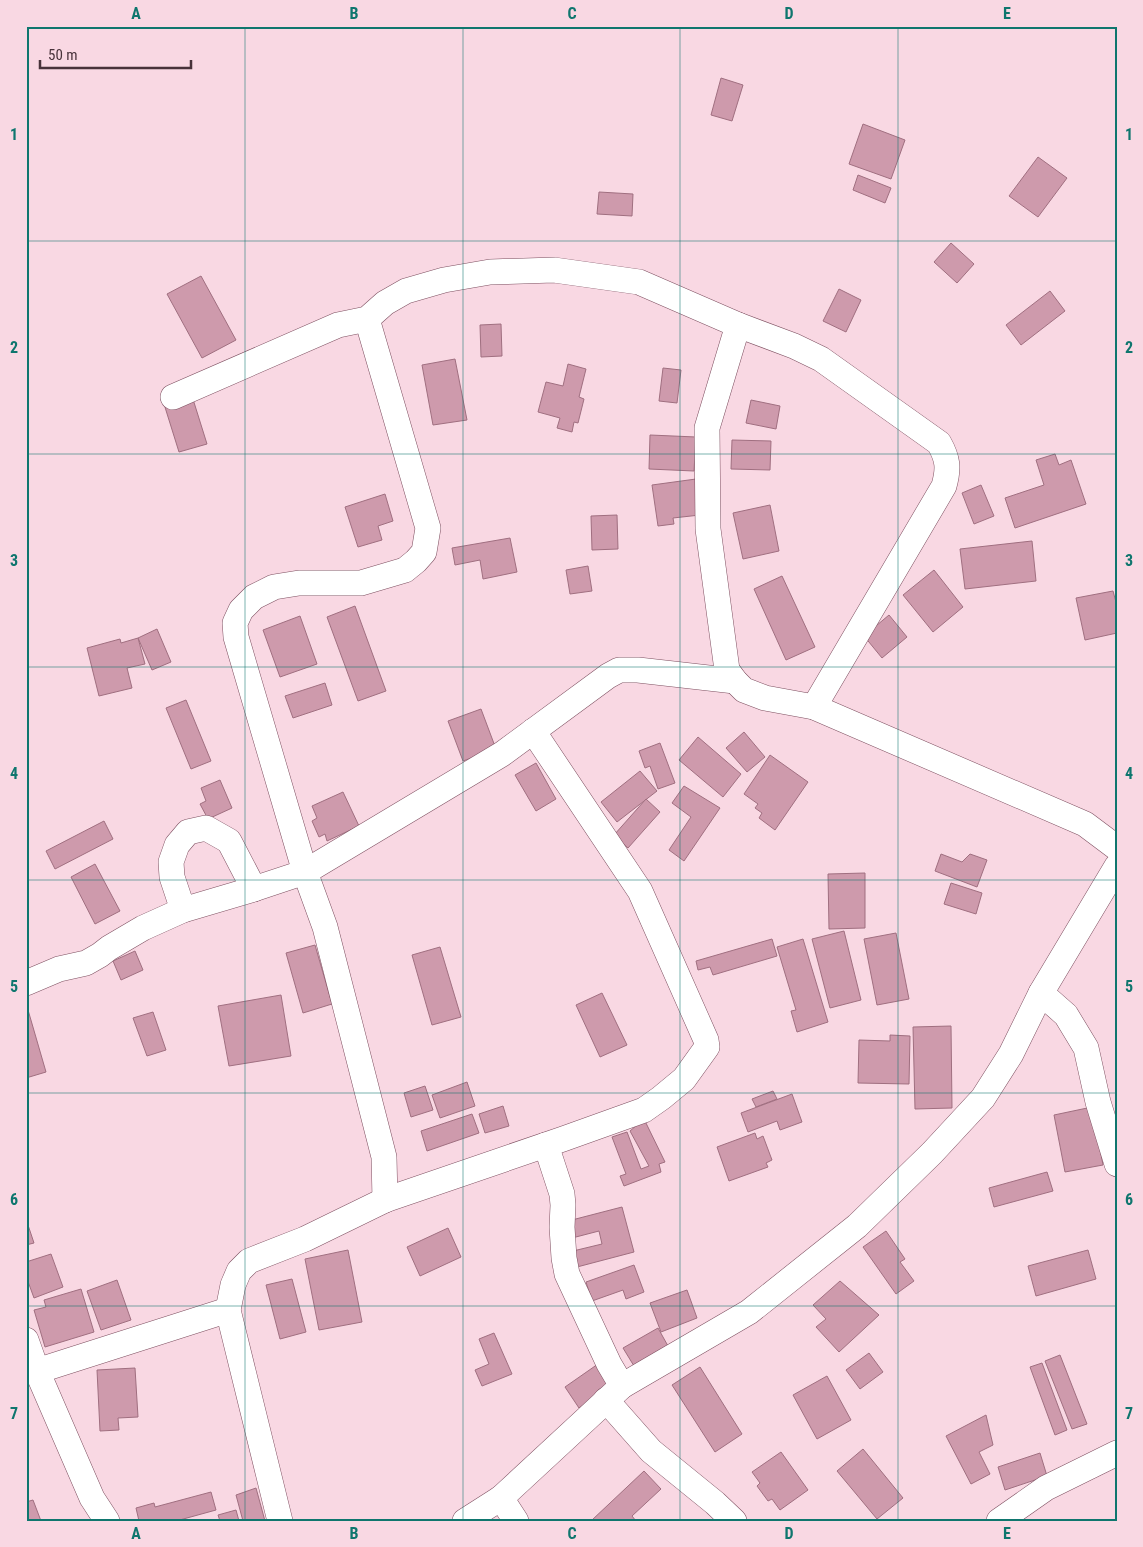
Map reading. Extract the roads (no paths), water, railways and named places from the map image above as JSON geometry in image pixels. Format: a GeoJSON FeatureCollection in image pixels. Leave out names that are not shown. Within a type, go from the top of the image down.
{"type":"FeatureCollection","features":[{"type":"Feature","properties":{"kind":"street"},"geometry":{"type":"LineString","coordinates":[[173,397],[338,325],[367,319],[385,303],[406,291],[444,280],[490,272],[554,270],[639,282],[821,359],[939,443],[944,452],[948,470],[944,486],[814,707]]}},
{"type":"Feature","properties":{"kind":"street"},"geometry":{"type":"LineString","coordinates":[[367,319],[428,528],[424,552],[405,570],[361,583],[299,583],[274,587],[254,597],[241,610],[235,623],[236,637],[305,872],[325,927],[384,1157],[385,1200]]}},
{"type":"Feature","properties":{"kind":"street"},"geometry":{"type":"LineString","coordinates":[[738,325],[707,428],[708,529],[728,670],[735,681],[744,690],[765,698],[814,707],[1085,824],[1117,848]]}},
{"type":"Feature","properties":{"kind":"street"},"geometry":{"type":"LineString","coordinates":[[26,983],[59,969],[86,963],[143,928],[183,910],[305,872],[502,754],[618,670],[638,670],[735,681]]}},
{"type":"Feature","properties":{"kind":"street"},"geometry":{"type":"LineString","coordinates":[[280,1521],[228,1310],[233,1285],[240,1271],[250,1261],[305,1239],[385,1200],[644,1110],[684,1079],[707,1046],[640,891],[533,731]]}},
{"type":"Feature","properties":{"kind":"street"},"geometry":{"type":"LineString","coordinates":[[183,910],[172,877],[170,862],[177,844],[188,832],[206,828],[229,841],[254,889]]}},
{"type":"Feature","properties":{"kind":"street"},"geometry":{"type":"LineString","coordinates":[[465,1521],[501,1498],[614,1393],[749,1312],[857,1226],[932,1153],[983,1098],[1011,1054],[1042,993],[1117,866]]}},
{"type":"Feature","properties":{"kind":"street"},"geometry":{"type":"LineString","coordinates":[[1042,993],[1066,1015],[1086,1048],[1098,1102],[1117,1164]]}},
{"type":"Feature","properties":{"kind":"street"},"geometry":{"type":"LineString","coordinates":[[546,1145],[562,1194],[564,1258],[567,1274],[608,1364],[614,1393],[652,1451],[716,1503],[734,1521]]}},
{"type":"Feature","properties":{"kind":"street"},"geometry":{"type":"LineString","coordinates":[[37,1371],[228,1310]]}},
{"type":"Feature","properties":{"kind":"street"},"geometry":{"type":"LineString","coordinates":[[26,1340],[37,1371],[92,1498],[107,1521]]}},
{"type":"Feature","properties":{"kind":"street"},"geometry":{"type":"LineString","coordinates":[[999,1521],[1046,1488],[1117,1453]]}},
{"type":"Feature","properties":{"kind":"street"},"geometry":{"type":"LineString","coordinates":[[501,1498],[516,1521]]}}]}
